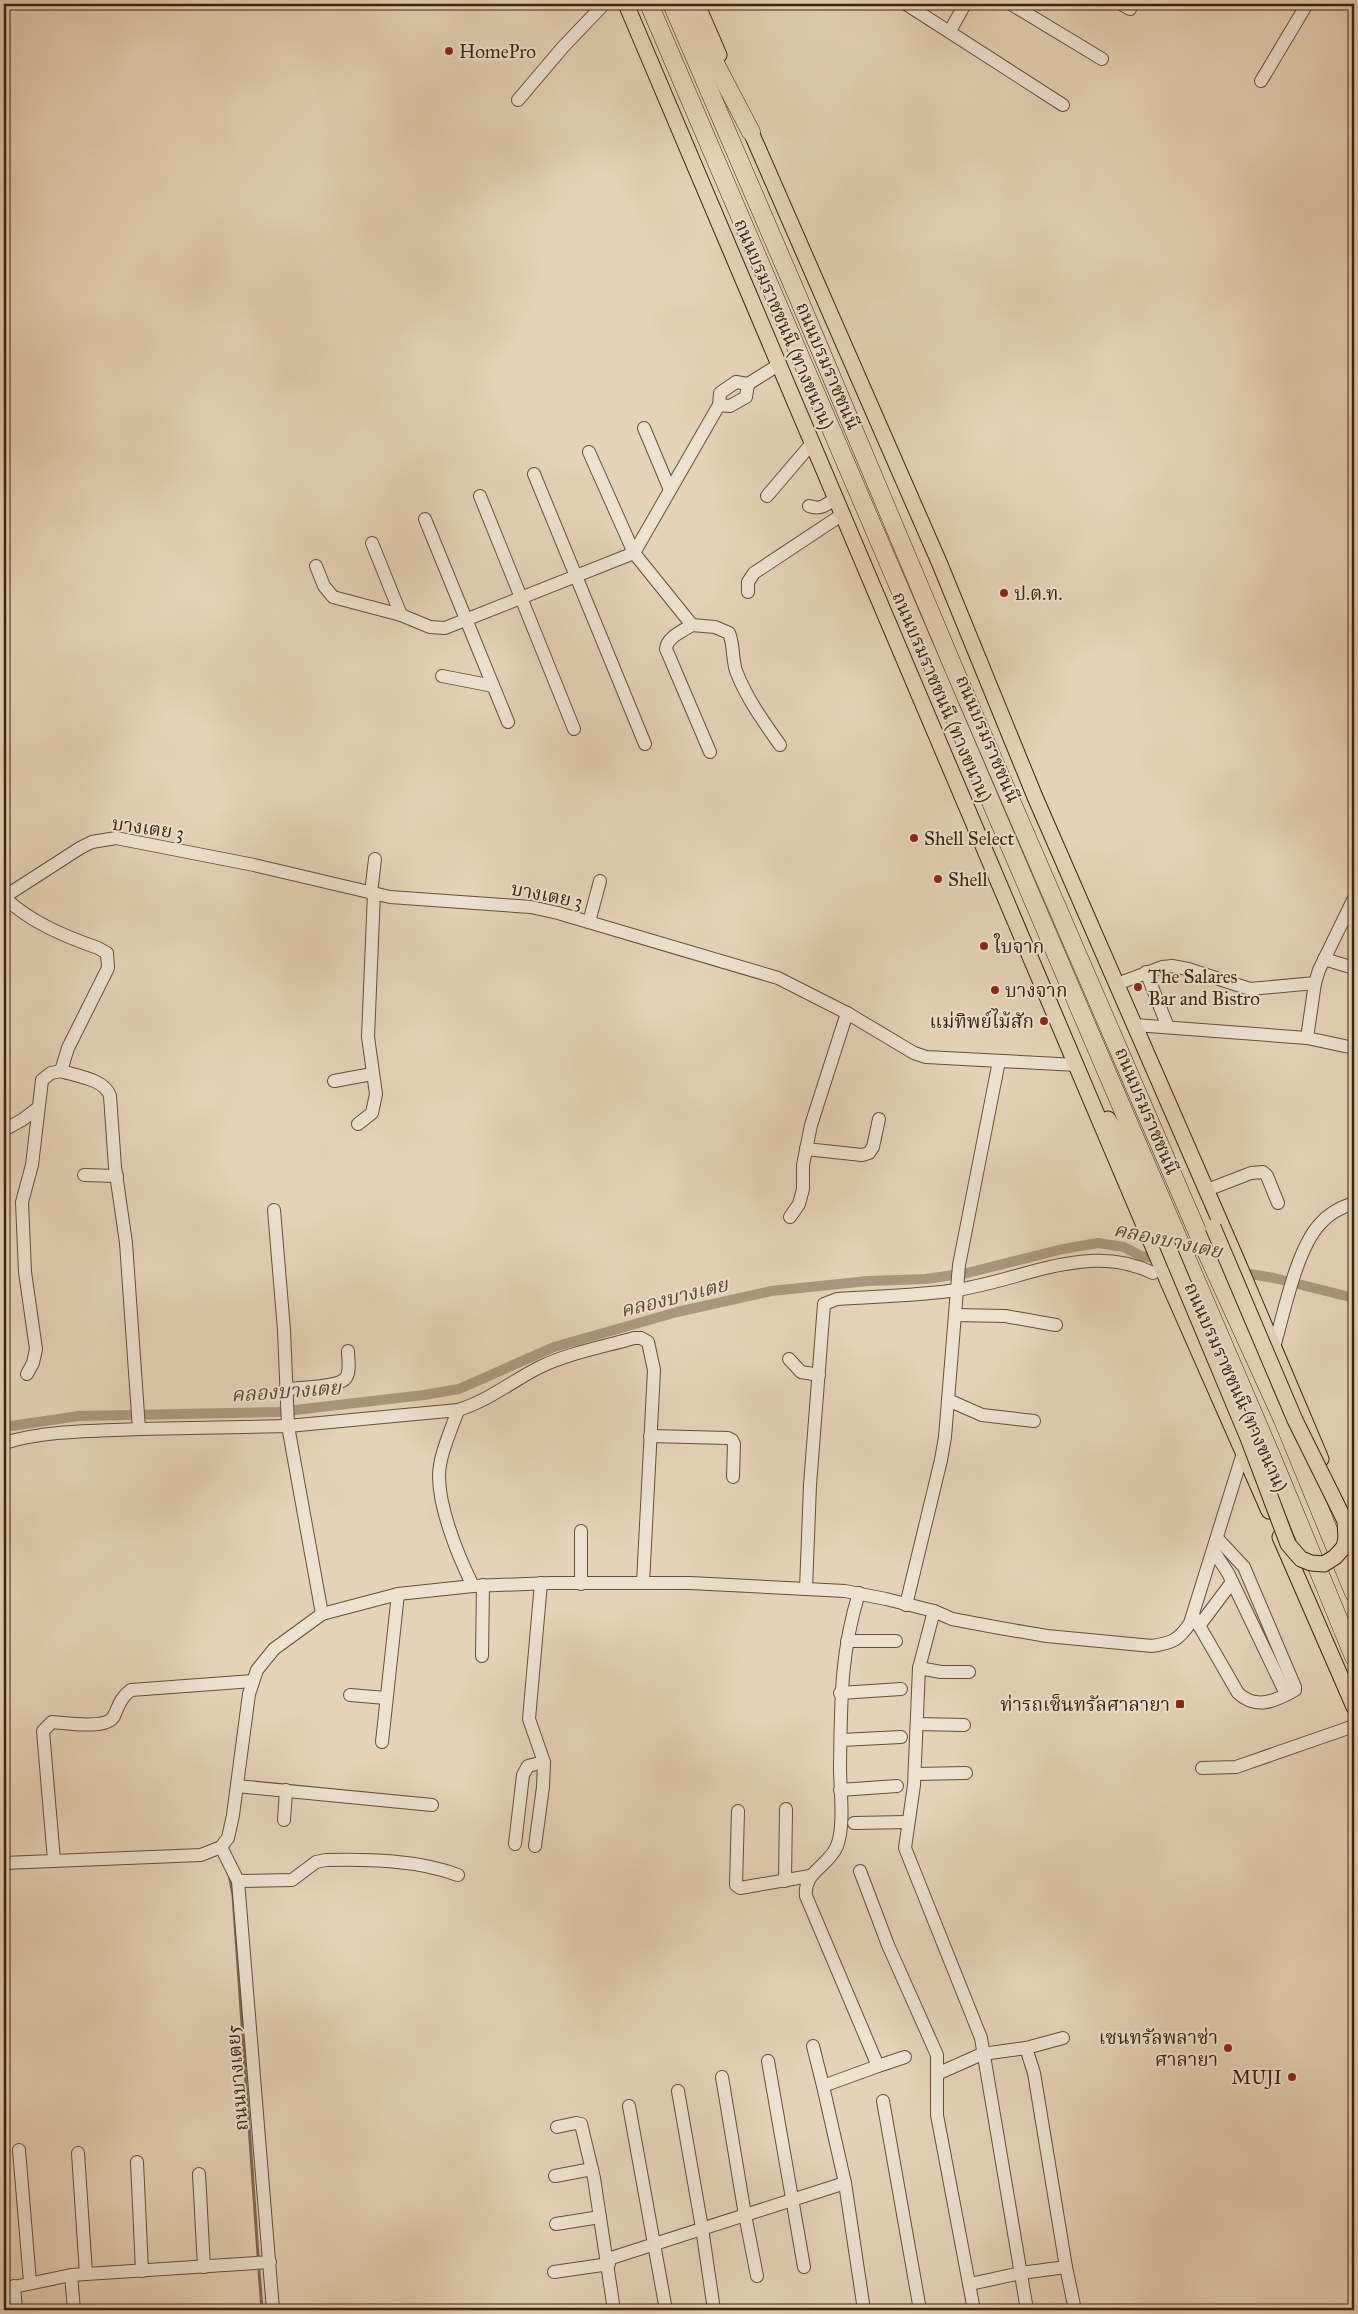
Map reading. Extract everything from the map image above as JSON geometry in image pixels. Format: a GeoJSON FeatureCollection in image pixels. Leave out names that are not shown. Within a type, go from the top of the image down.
{"type":"FeatureCollection","features":[{"type":"Feature","properties":{"kind":"highway","name":"ถนนบรมราชชนนี"},"geometry":{"type":"LineString","coordinates":[[649,4],[1110,1077],[1165,1242],[1197,1284],[1274,1460],[1354,1658]]}},
{"type":"Feature","properties":{"kind":"highway","name":"ถนนบรมราชชนนี"},"geometry":{"type":"LineString","coordinates":[[672,4],[798,297],[962,689],[1207,1232],[1224,1291],[1283,1420],[1354,1593]]}},
{"type":"Feature","properties":{"kind":"highway"},"geometry":{"type":"LineString","coordinates":[[684,4],[751,132]]}},
{"type":"Feature","properties":{"kind":"main road","name":"ถนนบรมราชชนนี (ทางขนาน)"},"geometry":{"type":"LineString","coordinates":[[626,4],[1079,1070],[1126,1148],[1165,1242],[1168,1282],[1354,1707]]}},
{"type":"Feature","properties":{"kind":"main road"},"geometry":{"type":"LineString","coordinates":[[697,4],[939,562],[1031,788],[1207,1190],[1354,1536]]}},
{"type":"Feature","properties":{"kind":"main road"},"geometry":{"type":"LineString","coordinates":[[1133,1020],[1153,1086],[1207,1232],[1295,1420],[1345,1521],[1346,1538],[1344,1547],[1336,1558],[1324,1564],[1311,1563],[1301,1559],[1288,1544],[1248,1438],[1165,1242]]}},
{"type":"Feature","properties":{"kind":"street"},"geometry":{"type":"LineString","coordinates":[[518,100],[563,47],[604,4]]}},
{"type":"Feature","properties":{"kind":"street"},"geometry":{"type":"LineString","coordinates":[[906,4],[1063,105]]}},
{"type":"Feature","properties":{"kind":"street"},"geometry":{"type":"LineString","coordinates":[[950,31],[965,4]]}},
{"type":"Feature","properties":{"kind":"street"},"geometry":{"type":"LineString","coordinates":[[1012,4],[1102,59]]}},
{"type":"Feature","properties":{"kind":"street"},"geometry":{"type":"LineString","coordinates":[[1261,81],[1307,4]]}},
{"type":"Feature","properties":{"kind":"street"},"geometry":{"type":"LineString","coordinates":[[316,566],[324,586],[333,597],[401,615],[437,628],[446,628],[634,553],[719,404],[720,393],[736,382],[748,384],[780,364]]}},
{"type":"Feature","properties":{"kind":"street"},"geometry":{"type":"LineString","coordinates":[[644,428],[670,490]]}},
{"type":"Feature","properties":{"kind":"street"},"geometry":{"type":"LineString","coordinates":[[766,496],[813,442]]}},
{"type":"Feature","properties":{"kind":"street"},"geometry":{"type":"LineString","coordinates":[[589,452],[634,553],[692,625]]}},
{"type":"Feature","properties":{"kind":"street"},"geometry":{"type":"LineString","coordinates":[[534,474],[646,744]]}},
{"type":"Feature","properties":{"kind":"street"},"geometry":{"type":"LineString","coordinates":[[480,496],[574,729]]}},
{"type":"Feature","properties":{"kind":"street"},"geometry":{"type":"LineString","coordinates":[[809,506],[822,507],[836,498]]}},
{"type":"Feature","properties":{"kind":"street"},"geometry":{"type":"LineString","coordinates":[[748,592],[748,582],[754,573],[843,514]]}},
{"type":"Feature","properties":{"kind":"street"},"geometry":{"type":"LineString","coordinates":[[425,519],[508,722]]}},
{"type":"Feature","properties":{"kind":"street"},"geometry":{"type":"LineString","coordinates":[[372,543],[401,615]]}},
{"type":"Feature","properties":{"kind":"street"},"geometry":{"type":"LineString","coordinates":[[710,752],[666,649],[666,644],[670,639],[692,625],[715,627],[729,633],[732,640],[736,669],[744,689],[754,710],[780,745]]}},
{"type":"Feature","properties":{"kind":"street"},"geometry":{"type":"LineString","coordinates":[[442,676],[493,686]]}},
{"type":"Feature","properties":{"kind":"street","name":"บางเตย 3"},"geometry":{"type":"LineString","coordinates":[[4,897],[80,848],[92,842],[116,838],[254,865],[372,893],[412,899],[531,907],[589,922],[778,978],[847,1013],[914,1053],[937,1058],[999,1061],[1079,1070]]}},
{"type":"Feature","properties":{"kind":"street"},"geometry":{"type":"LineString","coordinates":[[358,1124],[372,1113],[376,1094],[368,1036],[372,893],[375,859]]}},
{"type":"Feature","properties":{"kind":"street"},"geometry":{"type":"LineString","coordinates":[[589,922],[600,881]]}},
{"type":"Feature","properties":{"kind":"street"},"geometry":{"type":"LineString","coordinates":[[4,897],[18,911],[35,921],[107,953],[108,968],[68,1048],[60,1071]]}},
{"type":"Feature","properties":{"kind":"street"},"geometry":{"type":"LineString","coordinates":[[1307,1038],[1315,983],[1324,959],[1354,898]]}},
{"type":"Feature","properties":{"kind":"street"},"geometry":{"type":"LineString","coordinates":[[1324,959],[1354,968]]}},
{"type":"Feature","properties":{"kind":"street"},"geometry":{"type":"LineString","coordinates":[[1117,984],[1162,967],[1179,966],[1250,989],[1315,983]]}},
{"type":"Feature","properties":{"kind":"street"},"geometry":{"type":"LineString","coordinates":[[1146,972],[1168,1027]]}},
{"type":"Feature","properties":{"kind":"street"},"geometry":{"type":"LineString","coordinates":[[790,1217],[799,1204],[803,1189],[806,1149],[811,1125],[847,1013]]}},
{"type":"Feature","properties":{"kind":"street"},"geometry":{"type":"LineString","coordinates":[[1133,1020],[1168,1027],[1307,1038],[1354,1048]]}},
{"type":"Feature","properties":{"kind":"street"},"geometry":{"type":"LineString","coordinates":[[906,1605],[941,1460],[959,1265],[999,1061]]}},
{"type":"Feature","properties":{"kind":"street"},"geometry":{"type":"LineString","coordinates":[[27,1374],[33,1363],[36,1349],[25,1272],[22,1202],[32,1164],[42,1080],[51,1073],[60,1071],[101,1084],[108,1090],[126,1243],[139,1426]]}},
{"type":"Feature","properties":{"kind":"street"},"geometry":{"type":"LineString","coordinates":[[334,1081],[372,1074]]}},
{"type":"Feature","properties":{"kind":"street"},"geometry":{"type":"LineString","coordinates":[[4,1130],[38,1108]]}},
{"type":"Feature","properties":{"kind":"street"},"geometry":{"type":"LineString","coordinates":[[806,1149],[862,1155],[870,1153],[879,1119]]}},
{"type":"Feature","properties":{"kind":"street"},"geometry":{"type":"LineString","coordinates":[[1207,1190],[1251,1173],[1263,1172],[1267,1176],[1278,1203]]}},
{"type":"Feature","properties":{"kind":"street"},"geometry":{"type":"LineString","coordinates":[[84,1175],[117,1176]]}},
{"type":"Feature","properties":{"kind":"street"},"geometry":{"type":"LineString","coordinates":[[1274,1347],[1296,1273],[1307,1244],[1318,1226],[1330,1215],[1354,1203]]}},
{"type":"Feature","properties":{"kind":"street"},"geometry":{"type":"LineString","coordinates":[[274,1210],[288,1423],[322,1614]]}},
{"type":"Feature","properties":{"kind":"street"},"geometry":{"type":"LineString","coordinates":[[806,1589],[810,1486],[824,1304],[837,1299],[957,1287],[1084,1260],[1133,1266],[1153,1273]]}},
{"type":"Feature","properties":{"kind":"street"},"geometry":{"type":"LineString","coordinates":[[955,1315],[1005,1316],[1056,1325]]}},
{"type":"Feature","properties":{"kind":"street"},"geometry":{"type":"LineString","coordinates":[[4,1443],[25,1438],[139,1426],[288,1423],[458,1410],[474,1405],[541,1367],[581,1353],[634,1338],[641,1338],[646,1340],[651,1347],[654,1370],[642,1583]]}},
{"type":"Feature","properties":{"kind":"street"},"geometry":{"type":"LineString","coordinates":[[286,1389],[336,1384],[345,1379],[348,1372],[348,1351]]}},
{"type":"Feature","properties":{"kind":"street"},"geometry":{"type":"LineString","coordinates":[[789,1359],[801,1372],[819,1375]]}},
{"type":"Feature","properties":{"kind":"street"},"geometry":{"type":"LineString","coordinates":[[948,1400],[982,1415],[1034,1422]]}},
{"type":"Feature","properties":{"kind":"street"},"geometry":{"type":"LineString","coordinates":[[458,1410],[440,1466],[441,1491],[451,1539],[478,1586],[482,1656]]}},
{"type":"Feature","properties":{"kind":"street"},"geometry":{"type":"LineString","coordinates":[[650,1436],[732,1440],[734,1444],[733,1477]]}},
{"type":"Feature","properties":{"kind":"street"},"geometry":{"type":"LineString","coordinates":[[1215,1544],[1244,1567],[1295,1690],[1264,1703],[1249,1702],[1238,1693],[1196,1620],[1215,1544],[1243,1453]]}},
{"type":"Feature","properties":{"kind":"street"},"geometry":{"type":"LineString","coordinates":[[581,1531],[581,1584]]}},
{"type":"Feature","properties":{"kind":"street"},"geometry":{"type":"LineString","coordinates":[[1215,1544],[1286,1694]]}},
{"type":"Feature","properties":{"kind":"street"},"geometry":{"type":"LineString","coordinates":[[4,1862],[201,1855],[221,1847],[230,1830],[253,1681],[257,1670],[274,1648],[322,1614],[398,1594],[478,1586],[541,1584],[690,1583],[806,1589],[859,1593],[934,1612],[952,1619],[1038,1635],[1152,1646],[1167,1644],[1181,1637],[1232,1582]]}},
{"type":"Feature","properties":{"kind":"street"},"geometry":{"type":"LineString","coordinates":[[535,1846],[543,1787],[544,1762],[529,1719],[541,1584]]}},
{"type":"Feature","properties":{"kind":"street"},"geometry":{"type":"LineString","coordinates":[[859,1593],[849,1627],[840,1693],[840,1825],[837,1847],[810,1876],[805,1886],[806,1896],[878,2066]]}},
{"type":"Feature","properties":{"kind":"street"},"geometry":{"type":"LineString","coordinates":[[382,1742],[398,1594]]}},
{"type":"Feature","properties":{"kind":"street"},"geometry":{"type":"LineString","coordinates":[[934,1612],[920,1668],[915,1774],[905,1839],[907,1855],[980,2038],[1027,2310]]}},
{"type":"Feature","properties":{"kind":"street"},"geometry":{"type":"LineString","coordinates":[[1257,1633],[1270,1627]]}},
{"type":"Feature","properties":{"kind":"street"},"geometry":{"type":"LineString","coordinates":[[847,1641],[896,1641]]}},
{"type":"Feature","properties":{"kind":"street"},"geometry":{"type":"LineString","coordinates":[[920,1668],[941,1672],[969,1672]]}},
{"type":"Feature","properties":{"kind":"street"},"geometry":{"type":"LineString","coordinates":[[54,1860],[43,1731],[46,1726],[52,1722],[100,1724],[108,1722],[113,1719],[124,1695],[131,1690],[253,1681]]}},
{"type":"Feature","properties":{"kind":"street"},"geometry":{"type":"LineString","coordinates":[[840,1693],[902,1689]]}},
{"type":"Feature","properties":{"kind":"street"},"geometry":{"type":"LineString","coordinates":[[350,1695],[386,1698]]}},
{"type":"Feature","properties":{"kind":"street"},"geometry":{"type":"LineString","coordinates":[[917,1724],[964,1725]]}},
{"type":"Feature","properties":{"kind":"street"},"geometry":{"type":"LineString","coordinates":[[1202,1768],[1236,1766],[1354,1726]]}},
{"type":"Feature","properties":{"kind":"street"},"geometry":{"type":"LineString","coordinates":[[840,1740],[902,1737]]}},
{"type":"Feature","properties":{"kind":"street"},"geometry":{"type":"LineString","coordinates":[[514,1844],[522,1774],[528,1766],[544,1762]]}},
{"type":"Feature","properties":{"kind":"street"},"geometry":{"type":"LineString","coordinates":[[915,1774],[966,1773]]}},
{"type":"Feature","properties":{"kind":"street"},"geometry":{"type":"LineString","coordinates":[[237,1786],[432,1805]]}},
{"type":"Feature","properties":{"kind":"street"},"geometry":{"type":"LineString","coordinates":[[840,1790],[897,1786]]}},
{"type":"Feature","properties":{"kind":"street"},"geometry":{"type":"LineString","coordinates":[[284,1820],[286,1790]]}},
{"type":"Feature","properties":{"kind":"street"},"geometry":{"type":"LineString","coordinates":[[785,1880],[786,1809]]}},
{"type":"Feature","properties":{"kind":"street"},"geometry":{"type":"LineString","coordinates":[[738,1811],[736,1885],[740,1888],[810,1876]]}},
{"type":"Feature","properties":{"kind":"street"},"geometry":{"type":"LineString","coordinates":[[854,1823],[908,1822]]}},
{"type":"Feature","properties":{"kind":"street","name":"ถนนบางเตย5"},"geometry":{"type":"LineString","coordinates":[[221,1847],[238,1880],[274,2310]]}},
{"type":"Feature","properties":{"kind":"street"},"geometry":{"type":"LineString","coordinates":[[238,1880],[292,1880],[316,1862],[326,1860],[434,1866],[458,1875]]}},
{"type":"Feature","properties":{"kind":"street"},"geometry":{"type":"LineString","coordinates":[[860,1872],[888,1945],[937,2055],[937,2115],[974,2310]]}},
{"type":"Feature","properties":{"kind":"street"},"geometry":{"type":"LineString","coordinates":[[938,2074],[982,2054],[1026,2048],[1063,2038]]}},
{"type":"Feature","properties":{"kind":"street"},"geometry":{"type":"LineString","coordinates":[[813,2046],[846,2184],[864,2310]]}},
{"type":"Feature","properties":{"kind":"street"},"geometry":{"type":"LineString","coordinates":[[1026,2048],[1034,2073],[1074,2310]]}},
{"type":"Feature","properties":{"kind":"street"},"geometry":{"type":"LineString","coordinates":[[823,2086],[905,2057]]}},
{"type":"Feature","properties":{"kind":"street"},"geometry":{"type":"LineString","coordinates":[[768,2061],[804,2267]]}},
{"type":"Feature","properties":{"kind":"street"},"geometry":{"type":"LineString","coordinates":[[722,2077],[744,2215],[757,2276]]}},
{"type":"Feature","properties":{"kind":"street"},"geometry":{"type":"LineString","coordinates":[[678,2091],[714,2310]]}},
{"type":"Feature","properties":{"kind":"street"},"geometry":{"type":"LineString","coordinates":[[883,2102],[920,2310]]}},
{"type":"Feature","properties":{"kind":"street"},"geometry":{"type":"LineString","coordinates":[[629,2106],[666,2310]]}},
{"type":"Feature","properties":{"kind":"street"},"geometry":{"type":"LineString","coordinates":[[556,2127],[576,2123],[581,2124],[592,2169],[608,2261],[614,2310]]}},
{"type":"Feature","properties":{"kind":"street"},"geometry":{"type":"LineString","coordinates":[[19,2150],[30,2282]]}},
{"type":"Feature","properties":{"kind":"street"},"geometry":{"type":"LineString","coordinates":[[78,2153],[86,2274]]}},
{"type":"Feature","properties":{"kind":"street"},"geometry":{"type":"LineString","coordinates":[[137,2162],[142,2270]]}},
{"type":"Feature","properties":{"kind":"street"},"geometry":{"type":"LineString","coordinates":[[555,2176],[592,2169]]}},
{"type":"Feature","properties":{"kind":"street"},"geometry":{"type":"LineString","coordinates":[[199,2174],[204,2267]]}},
{"type":"Feature","properties":{"kind":"street"},"geometry":{"type":"LineString","coordinates":[[554,2272],[608,2261],[702,2228],[846,2184]]}},
{"type":"Feature","properties":{"kind":"street"},"geometry":{"type":"LineString","coordinates":[[556,2224],[600,2217]]}},
{"type":"Feature","properties":{"kind":"street"},"geometry":{"type":"LineString","coordinates":[[16,2310],[9,2287],[30,2282],[71,2275],[270,2262]]}},
{"type":"Feature","properties":{"kind":"street"},"geometry":{"type":"LineString","coordinates":[[970,2284],[1020,2273],[1066,2267]]}},
{"type":"Feature","properties":{"kind":"street"},"geometry":{"type":"LineString","coordinates":[[71,2275],[74,2310]]}},
{"type":"Feature","properties":{"kind":"waterway","name":"คลองบางเตย"},"geometry":{"type":"LineString","coordinates":[[4,1427],[79,1416],[278,1412],[424,1395],[459,1389],[554,1347],[677,1312],[771,1291],[868,1281],[926,1279],[967,1273],[1063,1249],[1098,1243],[1124,1247],[1141,1256],[1162,1259]]}},
{"type":"Feature","properties":{"kind":"waterway","name":"คลองบางเตย"},"geometry":{"type":"LineString","coordinates":[[1238,1272],[1274,1278],[1354,1298]]}},
{"type":"Feature","properties":{"kind":"waterway"},"geometry":{"type":"LineString","coordinates":[[229,1874],[233,1895],[258,2255]]}},
{"type":"Feature","properties":{"kind":"waterway"},"geometry":{"type":"LineString","coordinates":[[259,2271],[262,2310]]}},
{"type":"Feature","properties":{"kind":"place","name":"HomePro"},"geometry":{"type":"Point","coordinates":[449,51]}},
{"type":"Feature","properties":{"kind":"place","name":"ป.ต.ท."},"geometry":{"type":"Point","coordinates":[1004,593]}},
{"type":"Feature","properties":{"kind":"place","name":"Shell Select"},"geometry":{"type":"Point","coordinates":[914,838]}},
{"type":"Feature","properties":{"kind":"place","name":"Shell"},"geometry":{"type":"Point","coordinates":[938,879]}},
{"type":"Feature","properties":{"kind":"place","name":"ใบจาก"},"geometry":{"type":"Point","coordinates":[984,946]}},
{"type":"Feature","properties":{"kind":"place","name":"The Salares Bar and Bistro"},"geometry":{"type":"Point","coordinates":[1138,987]}},
{"type":"Feature","properties":{"kind":"place","name":"บางจาก"},"geometry":{"type":"Point","coordinates":[995,990]}},
{"type":"Feature","properties":{"kind":"place","name":"แม่ทิพย์ไม้สัก"},"geometry":{"type":"Point","coordinates":[1044,1021]}},
{"type":"Feature","properties":{"kind":"place","name":"ท่ารถเซ็นทรัลศาลายา"},"geometry":{"type":"Point","coordinates":[1180,1704]}},
{"type":"Feature","properties":{"kind":"place","name":"เซนทรัลพลาซ่า ศาลายา"},"geometry":{"type":"Point","coordinates":[1228,2048]}},
{"type":"Feature","properties":{"kind":"place","name":"MUJI"},"geometry":{"type":"Point","coordinates":[1292,2077]}}]}
